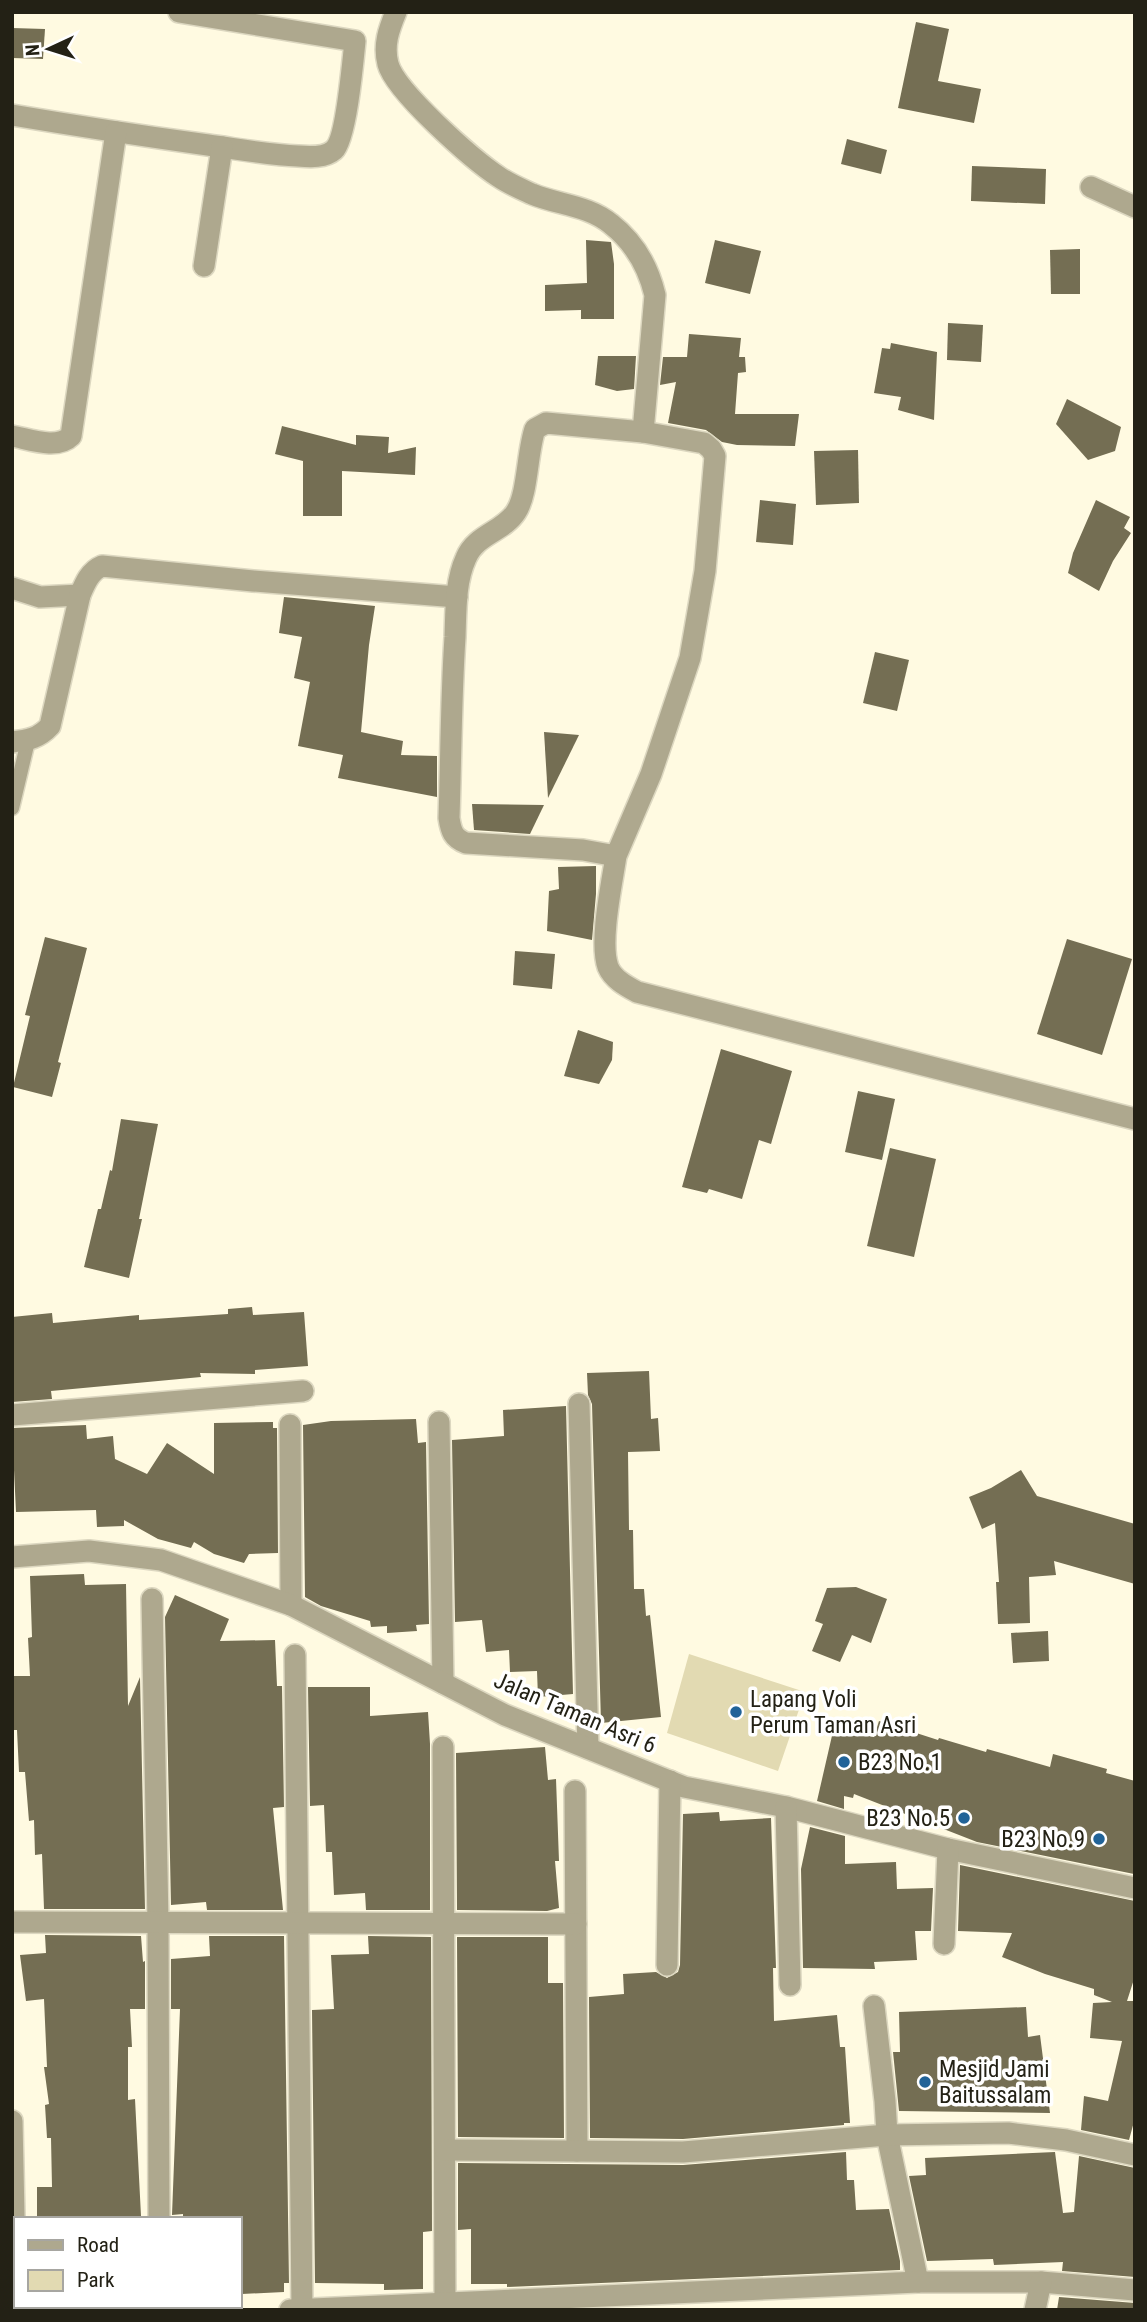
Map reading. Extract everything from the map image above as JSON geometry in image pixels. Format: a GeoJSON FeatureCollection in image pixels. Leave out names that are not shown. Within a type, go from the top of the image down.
{"type":"FeatureCollection","features":[{"type":"Feature","properties":{"kind":"street"},"geometry":{"type":"LineString","coordinates":[[12,115],[297,156],[325,155],[333,151],[339,144],[343,129],[355,41],[252,18],[179,12]]}},
{"type":"Feature","properties":{"kind":"street"},"geometry":{"type":"LineString","coordinates":[[396,12],[387,39],[388,64],[394,78],[409,96],[478,162],[501,178],[534,195],[588,210],[610,222],[641,256],[655,295],[643,432]]}},
{"type":"Feature","properties":{"kind":"street"},"geometry":{"type":"LineString","coordinates":[[12,436],[63,443],[71,436],[116,132]]}},
{"type":"Feature","properties":{"kind":"street"},"geometry":{"type":"LineString","coordinates":[[204,266],[222,147]]}},
{"type":"Feature","properties":{"kind":"street"},"geometry":{"type":"LineString","coordinates":[[1091,187],[1135,207]]}},
{"type":"Feature","properties":{"kind":"street"},"geometry":{"type":"LineString","coordinates":[[616,856],[583,850],[466,843],[456,838],[449,818],[452,678],[457,597],[463,566],[476,541],[516,513],[521,501],[535,429],[540,425],[553,423],[643,432],[704,443],[713,452],[715,462],[705,571],[690,658],[651,774],[616,856],[608,919],[606,955],[609,969],[625,986],[662,999],[1135,1119]]}},
{"type":"Feature","properties":{"kind":"street"},"geometry":{"type":"LineString","coordinates":[[20,741],[41,735],[50,726],[80,595],[96,568],[108,566],[253,581],[457,597]]}},
{"type":"Feature","properties":{"kind":"street"},"geometry":{"type":"LineString","coordinates":[[12,588],[40,597],[80,595]]}},
{"type":"Feature","properties":{"kind":"street"},"geometry":{"type":"LineString","coordinates":[[12,1415],[303,1391]]}},
{"type":"Feature","properties":{"kind":"street"},"geometry":{"type":"LineString","coordinates":[[579,1404],[588,1748]]}},
{"type":"Feature","properties":{"kind":"street"},"geometry":{"type":"LineString","coordinates":[[439,1422],[443,1683]]}},
{"type":"Feature","properties":{"kind":"street"},"geometry":{"type":"LineString","coordinates":[[290,1425],[291,1605]]}},
{"type":"Feature","properties":{"kind":"street","name":"Jalan Taman Asri 6"},"geometry":{"type":"LineString","coordinates":[[12,1557],[89,1551],[161,1560],[291,1605],[505,1716],[684,1787],[786,1807],[948,1849],[1135,1888]]}},
{"type":"Feature","properties":{"kind":"street"},"geometry":{"type":"LineString","coordinates":[[152,1599],[158,1923],[159,2217]]}},
{"type":"Feature","properties":{"kind":"street"},"geometry":{"type":"LineString","coordinates":[[295,1655],[302,2309]]}},
{"type":"Feature","properties":{"kind":"street"},"geometry":{"type":"LineString","coordinates":[[443,1747],[445,2305]]}},
{"type":"Feature","properties":{"kind":"street"},"geometry":{"type":"LineString","coordinates":[[667,1965],[670,1781]]}},
{"type":"Feature","properties":{"kind":"street"},"geometry":{"type":"LineString","coordinates":[[575,1791],[577,2151]]}},
{"type":"Feature","properties":{"kind":"street"},"geometry":{"type":"LineString","coordinates":[[786,1807],[790,1985]]}},
{"type":"Feature","properties":{"kind":"street"},"geometry":{"type":"LineString","coordinates":[[944,1944],[948,1849]]}},
{"type":"Feature","properties":{"kind":"street"},"geometry":{"type":"LineString","coordinates":[[12,1922],[576,1924]]}},
{"type":"Feature","properties":{"kind":"street"},"geometry":{"type":"LineString","coordinates":[[874,2006],[887,2135],[918,2282]]}},
{"type":"Feature","properties":{"kind":"street"},"geometry":{"type":"LineString","coordinates":[[12,2121],[14,2217]]}},
{"type":"Feature","properties":{"kind":"street"},"geometry":{"type":"LineString","coordinates":[[444,2150],[683,2152],[887,2135],[1008,2133],[1066,2140],[1135,2155]]}},
{"type":"Feature","properties":{"kind":"street"},"geometry":{"type":"LineString","coordinates":[[290,2310],[918,2282],[1041,2282],[1135,2290]]}},
{"type":"Feature","properties":{"kind":"street"},"geometry":{"type":"LineString","coordinates":[[1035,2310],[1041,2282]]}},
{"type":"Feature","properties":{"kind":"lane"},"geometry":{"type":"LineString","coordinates":[[12,808],[20,741]]}},
{"type":"Feature","properties":{"kind":"green space","name":"Lapang Voli Perum Taman Asri"},"geometry":{"type":"Polygon","coordinates":[[[689,1654],[805,1692],[778,1771],[667,1733],[689,1654]]]}},
{"type":"Feature","properties":{"kind":"building"},"geometry":{"type":"Polygon","coordinates":[[[916,22],[949,29],[938,81],[981,89],[974,123],[898,108],[916,22]]]}},
{"type":"Feature","properties":{"kind":"building"},"geometry":{"type":"Polygon","coordinates":[[[12,28],[45,29],[43,59],[12,58],[12,28]]]}},
{"type":"Feature","properties":{"kind":"building"},"geometry":{"type":"Polygon","coordinates":[[[847,139],[887,150],[881,174],[841,164],[847,139]]]}},
{"type":"Feature","properties":{"kind":"building"},"geometry":{"type":"Polygon","coordinates":[[[972,166],[1046,169],[1045,204],[971,201],[972,166]]]}},
{"type":"Feature","properties":{"kind":"building"},"geometry":{"type":"Polygon","coordinates":[[[586,240],[611,242],[614,264],[614,319],[581,319],[581,310],[545,311],[545,285],[587,283],[586,240]]]}},
{"type":"Feature","properties":{"kind":"building"},"geometry":{"type":"Polygon","coordinates":[[[715,240],[761,251],[750,294],[705,283],[715,240]]]}},
{"type":"Feature","properties":{"kind":"building"},"geometry":{"type":"Polygon","coordinates":[[[1080,249],[1080,294],[1051,294],[1050,250],[1080,249]]]}},
{"type":"Feature","properties":{"kind":"building"},"geometry":{"type":"Polygon","coordinates":[[[948,323],[983,325],[981,362],[947,360],[948,323]]]}},
{"type":"Feature","properties":{"kind":"building"},"geometry":{"type":"Polygon","coordinates":[[[689,334],[741,338],[739,357],[745,357],[746,372],[738,373],[735,414],[799,414],[795,446],[737,445],[722,442],[706,430],[668,423],[676,382],[660,385],[663,357],[687,357],[689,334]]]}},
{"type":"Feature","properties":{"kind":"building"},"geometry":{"type":"Polygon","coordinates":[[[891,343],[937,352],[934,420],[898,410],[901,397],[874,393],[882,348],[890,349],[891,343]]]}},
{"type":"Feature","properties":{"kind":"building"},"geometry":{"type":"Polygon","coordinates":[[[598,356],[636,356],[634,389],[617,391],[595,385],[598,356]]]}},
{"type":"Feature","properties":{"kind":"building"},"geometry":{"type":"Polygon","coordinates":[[[1067,399],[1121,427],[1115,451],[1088,460],[1056,424],[1067,399]]]}},
{"type":"Feature","properties":{"kind":"building"},"geometry":{"type":"Polygon","coordinates":[[[282,426],[356,445],[356,435],[389,437],[388,453],[416,447],[415,475],[342,471],[342,516],[303,516],[303,461],[275,454],[282,426]]]}},
{"type":"Feature","properties":{"kind":"building"},"geometry":{"type":"Polygon","coordinates":[[[858,450],[859,503],[816,505],[814,451],[858,450]]]}},
{"type":"Feature","properties":{"kind":"building"},"geometry":{"type":"Polygon","coordinates":[[[760,500],[796,504],[793,545],[756,542],[760,500]]]}},
{"type":"Feature","properties":{"kind":"building"},"geometry":{"type":"Polygon","coordinates":[[[1096,500],[1130,517],[1124,528],[1131,533],[1113,561],[1099,591],[1068,573],[1073,553],[1096,500]]]}},
{"type":"Feature","properties":{"kind":"building"},"geometry":{"type":"Polygon","coordinates":[[[284,597],[375,606],[361,732],[403,741],[401,755],[437,756],[437,797],[338,778],[343,755],[298,746],[310,682],[294,678],[302,637],[279,633],[284,597]]]}},
{"type":"Feature","properties":{"kind":"building"},"geometry":{"type":"Polygon","coordinates":[[[875,652],[909,660],[897,711],[863,703],[875,652]]]}},
{"type":"Feature","properties":{"kind":"building"},"geometry":{"type":"Polygon","coordinates":[[[544,732],[579,735],[548,798],[544,732]]]}},
{"type":"Feature","properties":{"kind":"building"},"geometry":{"type":"Polygon","coordinates":[[[472,804],[544,805],[530,834],[474,830],[472,804]]]}},
{"type":"Feature","properties":{"kind":"building"},"geometry":{"type":"Polygon","coordinates":[[[596,866],[592,940],[547,931],[549,891],[559,889],[558,867],[596,866]]]}},
{"type":"Feature","properties":{"kind":"building"},"geometry":{"type":"Polygon","coordinates":[[[45,937],[87,948],[58,1062],[61,1063],[52,1097],[13,1087],[30,1016],[25,1015],[45,937]]]}},
{"type":"Feature","properties":{"kind":"building"},"geometry":{"type":"Polygon","coordinates":[[[1067,939],[1132,959],[1102,1055],[1037,1034],[1067,939]]]}},
{"type":"Feature","properties":{"kind":"building"},"geometry":{"type":"Polygon","coordinates":[[[515,951],[555,954],[552,989],[513,985],[515,951]]]}},
{"type":"Feature","properties":{"kind":"building"},"geometry":{"type":"Polygon","coordinates":[[[578,1030],[613,1042],[612,1060],[599,1084],[564,1076],[578,1030]]]}},
{"type":"Feature","properties":{"kind":"building"},"geometry":{"type":"Polygon","coordinates":[[[721,1049],[792,1071],[771,1144],[759,1140],[742,1199],[709,1189],[707,1193],[682,1187],[721,1049]]]}},
{"type":"Feature","properties":{"kind":"building"},"geometry":{"type":"Polygon","coordinates":[[[858,1091],[895,1099],[882,1160],[845,1152],[858,1091]]]}},
{"type":"Feature","properties":{"kind":"building"},"geometry":{"type":"Polygon","coordinates":[[[121,1119],[158,1124],[129,1278],[84,1267],[98,1209],[101,1209],[110,1170],[112,1171],[121,1119]]]}},
{"type":"Feature","properties":{"kind":"building"},"geometry":{"type":"Polygon","coordinates":[[[890,1148],[936,1159],[914,1257],[867,1246],[890,1148]]]}},
{"type":"Feature","properties":{"kind":"building"},"geometry":{"type":"Polygon","coordinates":[[[252,1307],[253,1315],[304,1312],[308,1366],[255,1370],[255,1374],[200,1373],[201,1377],[51,1391],[52,1399],[12,1402],[12,1317],[52,1313],[53,1323],[139,1315],[139,1320],[228,1314],[228,1309],[252,1307]]]}},
{"type":"Feature","properties":{"kind":"building"},"geometry":{"type":"Polygon","coordinates":[[[649,1371],[651,1419],[658,1418],[660,1451],[628,1452],[629,1530],[633,1530],[634,1589],[644,1589],[646,1616],[650,1615],[661,1717],[601,1723],[592,1404],[588,1395],[587,1373],[649,1371]]]}},
{"type":"Feature","properties":{"kind":"building"},"geometry":{"type":"Polygon","coordinates":[[[566,1406],[573,1694],[538,1697],[537,1671],[510,1672],[509,1650],[486,1652],[482,1620],[455,1622],[452,1440],[504,1436],[503,1410],[566,1406]]]}},
{"type":"Feature","properties":{"kind":"building"},"geometry":{"type":"Polygon","coordinates":[[[416,1419],[418,1443],[426,1442],[429,1624],[416,1625],[417,1631],[387,1633],[387,1626],[371,1627],[370,1621],[321,1606],[305,1597],[303,1425],[331,1421],[416,1419]]]}},
{"type":"Feature","properties":{"kind":"building"},"geometry":{"type":"Polygon","coordinates":[[[273,1422],[273,1428],[277,1428],[278,1553],[249,1554],[244,1563],[214,1554],[194,1542],[191,1548],[158,1539],[124,1520],[124,1526],[97,1527],[96,1510],[16,1512],[12,1428],[86,1425],[87,1439],[113,1436],[115,1459],[147,1474],[167,1443],[214,1474],[214,1423],[273,1422]]]}},
{"type":"Feature","properties":{"kind":"building"},"geometry":{"type":"Polygon","coordinates":[[[1021,1470],[1037,1496],[1135,1524],[1135,1584],[1054,1561],[1056,1575],[1029,1577],[1030,1623],[998,1624],[996,1582],[999,1582],[995,1523],[982,1529],[969,1497],[991,1488],[1021,1470]]]}},
{"type":"Feature","properties":{"kind":"building"},"geometry":{"type":"Polygon","coordinates":[[[84,1574],[85,1585],[126,1584],[128,1706],[140,1677],[145,1909],[44,1909],[42,1854],[35,1855],[34,1820],[29,1821],[25,1772],[19,1772],[17,1730],[13,1730],[12,1676],[30,1676],[30,1576],[84,1574]]]}},
{"type":"Feature","properties":{"kind":"building"},"geometry":{"type":"Polygon","coordinates":[[[856,1587],[887,1599],[871,1643],[852,1635],[840,1662],[812,1651],[823,1624],[815,1621],[827,1588],[856,1587]]]}},
{"type":"Feature","properties":{"kind":"building"},"geometry":{"type":"Polygon","coordinates":[[[175,1595],[229,1619],[220,1641],[275,1640],[277,1686],[282,1686],[284,1807],[273,1808],[283,1910],[207,1910],[206,1902],[171,1905],[165,1617],[175,1595]]]}},
{"type":"Feature","properties":{"kind":"building"},"geometry":{"type":"Polygon","coordinates":[[[1048,1631],[1049,1661],[1013,1663],[1011,1633],[1048,1631]]]}},
{"type":"Feature","properties":{"kind":"building"},"geometry":{"type":"Polygon","coordinates":[[[308,1687],[370,1687],[370,1716],[428,1712],[430,1910],[366,1910],[365,1893],[334,1895],[332,1852],[326,1852],[324,1805],[310,1806],[308,1687]]]}},
{"type":"Feature","properties":{"kind":"building"},"geometry":{"type":"Polygon","coordinates":[[[879,1721],[938,1740],[939,1738],[986,1752],[987,1749],[1050,1767],[1053,1754],[1107,1769],[1106,1773],[1135,1781],[1134,1874],[977,1842],[854,1794],[853,1798],[844,1796],[844,1809],[817,1801],[834,1727],[874,1737],[879,1721]]]}},
{"type":"Feature","properties":{"kind":"building"},"geometry":{"type":"Polygon","coordinates":[[[545,1747],[548,1780],[556,1779],[559,1861],[555,1861],[559,1908],[547,1911],[457,1910],[456,1753],[545,1747]]]}},
{"type":"Feature","properties":{"kind":"building"},"geometry":{"type":"Polygon","coordinates":[[[719,1812],[720,1821],[771,1818],[776,1968],[773,1968],[774,2021],[837,2015],[840,2047],[845,2047],[850,2123],[683,2139],[590,2138],[589,1997],[624,1994],[623,1974],[656,1972],[667,1978],[678,1972],[683,1814],[719,1812]]]}},
{"type":"Feature","properties":{"kind":"building"},"geometry":{"type":"Polygon","coordinates":[[[810,1827],[845,1836],[845,1864],[896,1862],[897,1889],[933,1888],[931,1931],[915,1931],[917,1960],[874,1962],[875,1969],[803,1968],[801,1869],[810,1827]]]}},
{"type":"Feature","properties":{"kind":"building"},"geometry":{"type":"Polygon","coordinates":[[[960,1865],[1135,1901],[1135,1976],[1127,2001],[1135,2001],[1135,2118],[1129,2140],[1081,2130],[1084,2096],[1108,2101],[1122,2041],[1090,2038],[1093,2003],[1112,2002],[1094,1995],[1094,1989],[1002,1957],[1012,1933],[958,1931],[960,1865]]]}},
{"type":"Feature","properties":{"kind":"building"},"geometry":{"type":"Polygon","coordinates":[[[45,1935],[141,1936],[143,1962],[145,1961],[145,2009],[130,2009],[132,2047],[128,2047],[128,2100],[135,2099],[141,2216],[37,2216],[37,2187],[52,2187],[51,2138],[47,2138],[45,2105],[49,2104],[44,2067],[47,2067],[44,1999],[26,2001],[20,1955],[46,1953],[45,1935]]]}},
{"type":"Feature","properties":{"kind":"building"},"geometry":{"type":"Polygon","coordinates":[[[209,1936],[284,1936],[289,2283],[284,2283],[284,2292],[242,2294],[242,2217],[172,2215],[180,2009],[171,2009],[171,1959],[210,1956],[209,1936]]]}},
{"type":"Feature","properties":{"kind":"building"},"geometry":{"type":"Polygon","coordinates":[[[368,1936],[431,1937],[432,2231],[423,2232],[423,2289],[384,2290],[384,2284],[315,2283],[312,2010],[334,2009],[331,1955],[369,1954],[368,1936]]]}},
{"type":"Feature","properties":{"kind":"building"},"geometry":{"type":"Polygon","coordinates":[[[457,1937],[548,1937],[548,1983],[563,1983],[564,2138],[458,2137],[457,1937]]]}},
{"type":"Feature","properties":{"kind":"building"},"geometry":{"type":"Polygon","coordinates":[[[1026,2007],[1028,2037],[1040,2035],[1050,2113],[899,2111],[893,2052],[900,2052],[899,2012],[1026,2007]]]}},
{"type":"Feature","properties":{"kind":"building"},"geometry":{"type":"Polygon","coordinates":[[[846,2152],[847,2180],[854,2180],[856,2210],[889,2209],[900,2270],[507,2287],[507,2284],[471,2284],[471,2229],[458,2230],[458,2163],[683,2165],[846,2152]]]}},
{"type":"Feature","properties":{"kind":"building"},"geometry":{"type":"Polygon","coordinates":[[[1055,2152],[1063,2213],[1074,2212],[1079,2156],[1135,2168],[1135,2277],[1062,2271],[1063,2262],[994,2265],[993,2259],[927,2261],[909,2176],[926,2175],[925,2158],[1055,2152]]]}},
{"type":"Feature","properties":{"kind":"building"},"geometry":{"type":"Polygon","coordinates":[[[1059,2297],[1135,2303],[1135,2310],[1057,2310],[1059,2297]]]}},
{"type":"Feature","properties":{"kind":"place","name":"Lapang Voli Perum Taman Asri"},"geometry":{"type":"Point","coordinates":[736,1712]}},
{"type":"Feature","properties":{"kind":"place","name":"B23 No.1"},"geometry":{"type":"Point","coordinates":[844,1762]}},
{"type":"Feature","properties":{"kind":"place","name":"B23 No.5"},"geometry":{"type":"Point","coordinates":[964,1818]}},
{"type":"Feature","properties":{"kind":"place","name":"B23 No.9"},"geometry":{"type":"Point","coordinates":[1099,1839]}},
{"type":"Feature","properties":{"kind":"place","name":"Mesjid Jami Baitussalam"},"geometry":{"type":"Point","coordinates":[925,2082]}}]}
